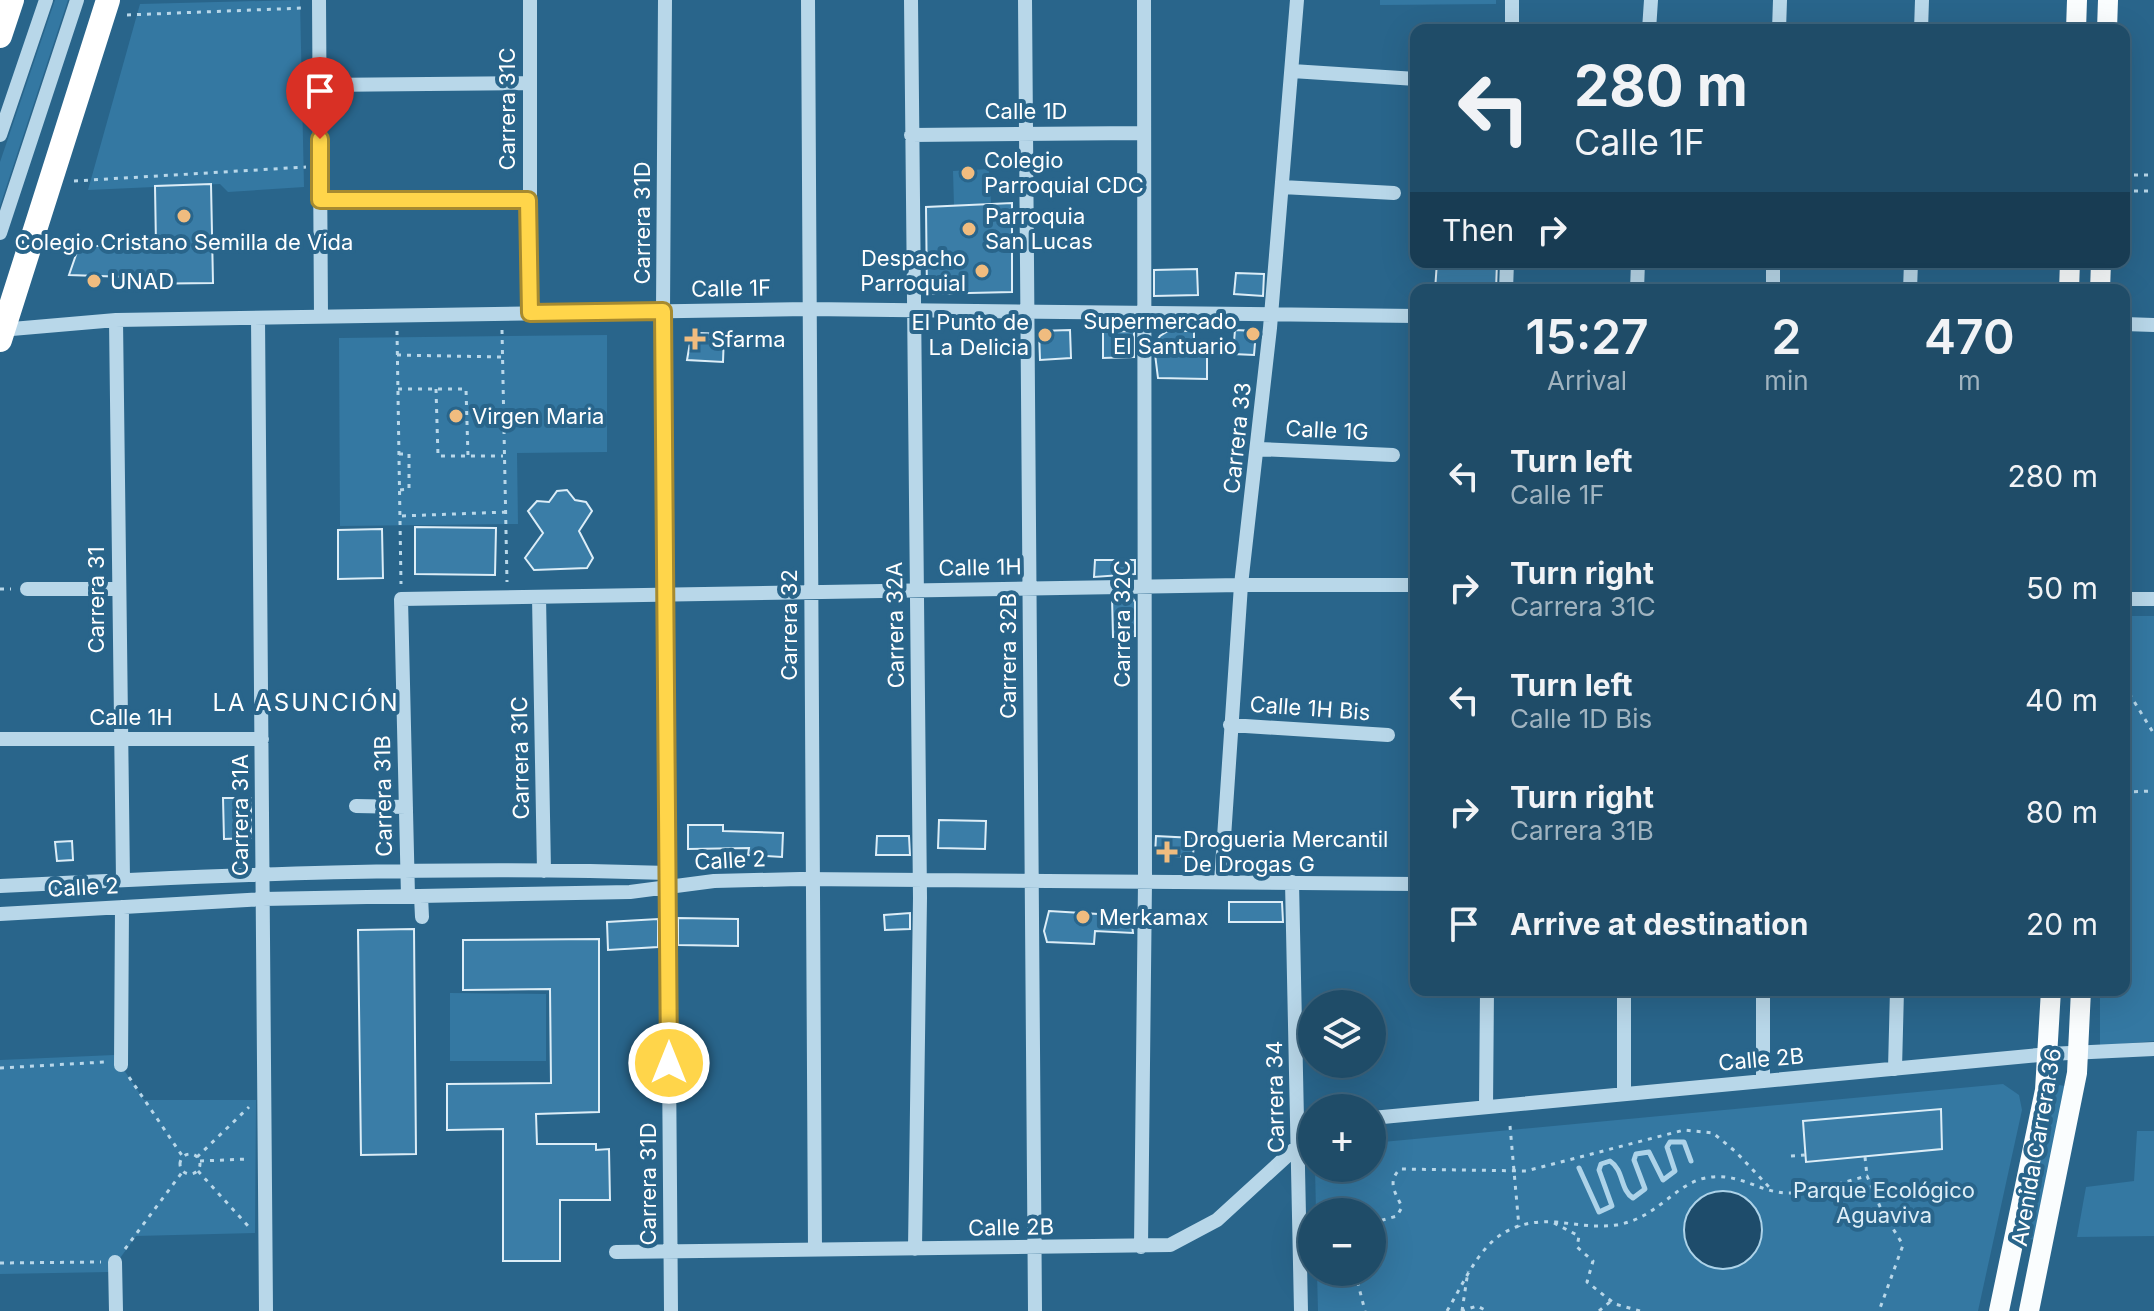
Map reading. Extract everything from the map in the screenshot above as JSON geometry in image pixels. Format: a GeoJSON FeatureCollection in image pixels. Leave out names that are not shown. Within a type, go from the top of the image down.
{"type":"FeatureCollection","features":[{"type":"Feature","properties":{"kind":"highway"},"geometry":{"type":"LineString","coordinates":[[0,36],[12,0]]}},
{"type":"Feature","properties":{"kind":"highway"},"geometry":{"type":"LineString","coordinates":[[1,333],[106,8]]}},
{"type":"Feature","properties":{"kind":"main road"},"geometry":{"type":"LineString","coordinates":[[2076,24],[2077,0]]}},
{"type":"Feature","properties":{"kind":"main road"},"geometry":{"type":"LineString","coordinates":[[2107,24],[2108,0]]}},
{"type":"Feature","properties":{"kind":"main road","name":"Avenida Carrera 36"},"geometry":{"type":"LineString","coordinates":[[1999,1311],[2049,1054],[2051,996]]}},
{"type":"Feature","properties":{"kind":"main road","name":"Avenida Carrera 36"},"geometry":{"type":"LineString","coordinates":[[2029,1311],[2079,1053],[2081,996]]}},
{"type":"Feature","properties":{"kind":"main road"},"geometry":{"type":"LineString","coordinates":[[2008,1268],[2037,1272]]}},
{"type":"Feature","properties":{"kind":"street"},"geometry":{"type":"LineString","coordinates":[[0,135],[46,0]]}},
{"type":"Feature","properties":{"kind":"street"},"geometry":{"type":"LineString","coordinates":[[0,233],[77,0]]}},
{"type":"Feature","properties":{"kind":"street","name":"Carrera 31C"},"geometry":{"type":"LineString","coordinates":[[530,0],[530,313]]}},
{"type":"Feature","properties":{"kind":"street","name":"Carrera 31D"},"geometry":{"type":"LineString","coordinates":[[665,0],[663,311],[671,1311]]}},
{"type":"Feature","properties":{"kind":"street","name":"Carrera 32"},"geometry":{"type":"LineString","coordinates":[[808,0],[815,1250]]}},
{"type":"Feature","properties":{"kind":"street","name":"Carrera 32A"},"geometry":{"type":"LineString","coordinates":[[911,0],[920,880],[915,1249]]}},
{"type":"Feature","properties":{"kind":"street","name":"Carrera 32B"},"geometry":{"type":"LineString","coordinates":[[1025,0],[1035,1311]]}},
{"type":"Feature","properties":{"kind":"street","name":"Carrera 32C"},"geometry":{"type":"LineString","coordinates":[[1141,1247],[1145,881],[1144,0]]}},
{"type":"Feature","properties":{"kind":"street","name":"Carrera 33"},"geometry":{"type":"LineString","coordinates":[[1221,882],[1241,585],[1271,315],[1297,0]]}},
{"type":"Feature","properties":{"kind":"street"},"geometry":{"type":"LineString","coordinates":[[1512,0],[1512,24]]}},
{"type":"Feature","properties":{"kind":"street"},"geometry":{"type":"LineString","coordinates":[[1649,24],[1651,0]]}},
{"type":"Feature","properties":{"kind":"street"},"geometry":{"type":"LineString","coordinates":[[1779,24],[1780,0]]}},
{"type":"Feature","properties":{"kind":"street"},"geometry":{"type":"LineString","coordinates":[[1921,24],[1922,0]]}},
{"type":"Feature","properties":{"kind":"street"},"geometry":{"type":"LineString","coordinates":[[319,4],[321,317]]}},
{"type":"Feature","properties":{"kind":"street"},"geometry":{"type":"LineString","coordinates":[[1292,71],[1410,79]]}},
{"type":"Feature","properties":{"kind":"street"},"geometry":{"type":"LineString","coordinates":[[319,85],[528,83]]}},
{"type":"Feature","properties":{"kind":"street","name":"Calle 1D"},"geometry":{"type":"LineString","coordinates":[[911,135],[1142,133]]}},
{"type":"Feature","properties":{"kind":"street"},"geometry":{"type":"LineString","coordinates":[[1282,187],[1394,193]]}},
{"type":"Feature","properties":{"kind":"street"},"geometry":{"type":"LineString","coordinates":[[320,200],[528,200]]}},
{"type":"Feature","properties":{"kind":"street","name":"Calle 1F"},"geometry":{"type":"LineString","coordinates":[[1,333],[116,320],[808,309],[1410,316]]}},
{"type":"Feature","properties":{"kind":"street","name":"Carrera 31A"},"geometry":{"type":"LineString","coordinates":[[258,318],[266,1311]]}},
{"type":"Feature","properties":{"kind":"street","name":"Carrera 31"},"geometry":{"type":"LineString","coordinates":[[116,320],[123,880]]}},
{"type":"Feature","properties":{"kind":"street"},"geometry":{"type":"LineString","coordinates":[[2130,324],[2154,325]]}},
{"type":"Feature","properties":{"kind":"street","name":"Calle 1G"},"geometry":{"type":"LineString","coordinates":[[1258,449],[1393,455]]}},
{"type":"Feature","properties":{"kind":"street","name":"Calle 1H"},"geometry":{"type":"LineString","coordinates":[[401,599],[1410,585]]}},
{"type":"Feature","properties":{"kind":"street"},"geometry":{"type":"LineString","coordinates":[[27,589],[118,589]]}},
{"type":"Feature","properties":{"kind":"street","name":"Carrera 31C"},"geometry":{"type":"LineString","coordinates":[[539,597],[544,871]]}},
{"type":"Feature","properties":{"kind":"street","name":"Carrera 31B"},"geometry":{"type":"LineString","coordinates":[[401,599],[407,872],[422,917]]}},
{"type":"Feature","properties":{"kind":"street"},"geometry":{"type":"LineString","coordinates":[[2130,599],[2154,599]]}},
{"type":"Feature","properties":{"kind":"street","name":"Calle 1H Bis"},"geometry":{"type":"LineString","coordinates":[[1230,725],[1388,735]]}},
{"type":"Feature","properties":{"kind":"street","name":"Calle 1H"},"geometry":{"type":"LineString","coordinates":[[0,739],[262,739]]}},
{"type":"Feature","properties":{"kind":"street"},"geometry":{"type":"LineString","coordinates":[[356,806],[406,807]]}},
{"type":"Feature","properties":{"kind":"street","name":"Calle 2"},"geometry":{"type":"LineString","coordinates":[[0,886],[263,873],[544,871],[714,881],[812,879],[1410,884]]}},
{"type":"Feature","properties":{"kind":"street","name":"Calle 2"},"geometry":{"type":"LineString","coordinates":[[0,914],[263,899],[630,892],[668,880]]}},
{"type":"Feature","properties":{"kind":"street","name":"Carrera 34"},"geometry":{"type":"LineString","coordinates":[[1292,882],[1301,1311]]}},
{"type":"Feature","properties":{"kind":"street"},"geometry":{"type":"LineString","coordinates":[[121,1063],[122,907]]}},
{"type":"Feature","properties":{"kind":"street"},"geometry":{"type":"LineString","coordinates":[[1486,1107],[1487,996]]}},
{"type":"Feature","properties":{"kind":"street"},"geometry":{"type":"LineString","coordinates":[[1624,996],[1624,1094]]}},
{"type":"Feature","properties":{"kind":"street"},"geometry":{"type":"LineString","coordinates":[[1763,996],[1763,1081]]}},
{"type":"Feature","properties":{"kind":"street"},"geometry":{"type":"LineString","coordinates":[[1895,1069],[1897,996]]}},
{"type":"Feature","properties":{"kind":"street","name":"Calle 2B"},"geometry":{"type":"LineString","coordinates":[[1386,1117],[2049,1054],[2154,1049]]}},
{"type":"Feature","properties":{"kind":"street","name":"Calle 2B"},"geometry":{"type":"LineString","coordinates":[[616,1252],[1170,1245],[1217,1220],[1297,1144]]}},
{"type":"Feature","properties":{"kind":"street"},"geometry":{"type":"LineString","coordinates":[[115,1262],[116,1311]]}},
{"type":"Feature","properties":{"kind":"path"},"geometry":{"type":"LineString","coordinates":[[106,8],[319,4]]}},
{"type":"Feature","properties":{"kind":"path"},"geometry":{"type":"LineString","coordinates":[[50,182],[320,166]]}},
{"type":"Feature","properties":{"kind":"path"},"geometry":{"type":"LineString","coordinates":[[2130,175],[2154,175]]}},
{"type":"Feature","properties":{"kind":"path"},"geometry":{"type":"LineString","coordinates":[[2130,191],[2154,191]]}},
{"type":"Feature","properties":{"kind":"path"},"geometry":{"type":"LineString","coordinates":[[501,325],[507,598]]}},
{"type":"Feature","properties":{"kind":"path"},"geometry":{"type":"LineString","coordinates":[[397,328],[401,599]]}},
{"type":"Feature","properties":{"kind":"path"},"geometry":{"type":"LineString","coordinates":[[397,355],[502,357]]}},
{"type":"Feature","properties":{"kind":"path"},"geometry":{"type":"LineString","coordinates":[[398,389],[466,389],[468,456]]}},
{"type":"Feature","properties":{"kind":"path"},"geometry":{"type":"LineString","coordinates":[[436,389],[438,456],[504,456]]}},
{"type":"Feature","properties":{"kind":"path"},"geometry":{"type":"LineString","coordinates":[[399,454],[409,454],[409,489],[399,490]]}},
{"type":"Feature","properties":{"kind":"path"},"geometry":{"type":"LineString","coordinates":[[400,516],[506,512]]}},
{"type":"Feature","properties":{"kind":"path"},"geometry":{"type":"LineString","coordinates":[[2130,695],[2154,734]]}},
{"type":"Feature","properties":{"kind":"path"},"geometry":{"type":"LineString","coordinates":[[2130,792],[2154,791]]}},
{"type":"Feature","properties":{"kind":"path"},"geometry":{"type":"LineString","coordinates":[[0,1068],[121,1063],[183,1157]]}},
{"type":"Feature","properties":{"kind":"path"},"geometry":{"type":"LineString","coordinates":[[265,1094],[198,1159],[198,1171],[266,1243]]}},
{"type":"Feature","properties":{"kind":"path"},"geometry":{"type":"LineString","coordinates":[[1510,1126],[1519,1227]]}},
{"type":"Feature","properties":{"kind":"path"},"geometry":{"type":"LineString","coordinates":[[1392,1180],[1400,1169],[1412,1167],[1526,1171],[1684,1130],[1713,1133],[1736,1152],[1772,1191]]}},
{"type":"Feature","properties":{"kind":"path"},"geometry":{"type":"LineString","coordinates":[[198,1171],[191,1174],[183,1171],[180,1165],[183,1157],[191,1154],[198,1159],[265,1159]]}},
{"type":"Feature","properties":{"kind":"path"},"geometry":{"type":"LineString","coordinates":[[1791,1156],[1806,1155]]}},
{"type":"Feature","properties":{"kind":"path"},"geometry":{"type":"LineString","coordinates":[[1865,1157],[1867,1176],[1881,1209],[1903,1245],[1879,1311]]}},
{"type":"Feature","properties":{"kind":"path"},"geometry":{"type":"LineString","coordinates":[[0,1263],[115,1262],[183,1171]]}},
{"type":"Feature","properties":{"kind":"path"},"geometry":{"type":"LineString","coordinates":[[1447,1311],[1480,1250],[1499,1235],[1519,1227],[1553,1222],[1594,1226],[1633,1221],[1651,1213],[1702,1179],[1735,1177],[1772,1191],[1791,1194],[1867,1176]]}},
{"type":"Feature","properties":{"kind":"path"},"geometry":{"type":"LineString","coordinates":[[1386,1179],[1392,1180]]}},
{"type":"Feature","properties":{"kind":"path"},"geometry":{"type":"LineString","coordinates":[[1386,1219],[1397,1216],[1402,1207],[1392,1180]]}},
{"type":"Feature","properties":{"kind":"path"},"geometry":{"type":"LineString","coordinates":[[1553,1222],[1579,1236],[1577,1247],[1593,1261],[1587,1282],[1611,1301],[1640,1311]]}},
{"type":"Feature","properties":{"kind":"path"},"geometry":{"type":"LineString","coordinates":[[1469,1269],[1462,1311],[1477,1306],[1487,1311]]}},
{"type":"Feature","properties":{"kind":"path"},"geometry":{"type":"LineString","coordinates":[[1359,1286],[1365,1311]]}},
{"type":"Feature","properties":{"kind":"path"},"geometry":{"type":"LineString","coordinates":[[1599,1311],[1611,1301]]}},
{"type":"Feature","properties":{"kind":"green space"},"geometry":{"type":"Polygon","coordinates":[[[55,0],[68,0],[0,206],[0,162],[55,0]]]}},
{"type":"Feature","properties":{"kind":"green space"},"geometry":{"type":"Polygon","coordinates":[[[300,0],[304,187],[228,192],[220,184],[88,190],[140,4],[300,0]]]}},
{"type":"Feature","properties":{"kind":"green space"},"geometry":{"type":"Polygon","coordinates":[[[1380,0],[1496,0],[1496,4],[1380,5],[1380,0]]]}},
{"type":"Feature","properties":{"kind":"green space"},"geometry":{"type":"Polygon","coordinates":[[[989,169],[991,203],[954,206],[953,171],[989,169]]]}},
{"type":"Feature","properties":{"kind":"green space"},"geometry":{"type":"Polygon","coordinates":[[[607,335],[607,452],[517,453],[518,524],[340,526],[339,338],[607,335]]]}},
{"type":"Feature","properties":{"kind":"green space"},"geometry":{"type":"Polygon","coordinates":[[[2130,616],[2154,616],[2154,1041],[2100,1046],[2100,996],[2130,996],[2130,616]]]}},
{"type":"Feature","properties":{"kind":"green space"},"geometry":{"type":"Polygon","coordinates":[[[450,993],[546,994],[546,1061],[450,1061],[450,993]]]}},
{"type":"Feature","properties":{"kind":"green space"},"geometry":{"type":"Polygon","coordinates":[[[114,1055],[144,1100],[256,1100],[255,1233],[136,1236],[110,1272],[0,1274],[0,1060],[114,1055]]]}},
{"type":"Feature","properties":{"kind":"green space","name":"Parque Ecológico Aguaviva"},"geometry":{"type":"Polygon","coordinates":[[[2003,1084],[2019,1095],[2022,1110],[1978,1311],[1318,1311],[1317,1286],[1386,1286],[1386,1198],[1316,1198],[1315,1182],[1386,1182],[1386,1142],[2003,1084]]]}},
{"type":"Feature","properties":{"kind":"green space"},"geometry":{"type":"Polygon","coordinates":[[[2053,1084],[2065,1086],[2036,1240],[2024,1238],[2053,1084]]]}},
{"type":"Feature","properties":{"kind":"green space"},"geometry":{"type":"Polygon","coordinates":[[[2137,1131],[2154,1131],[2154,1236],[2077,1237],[2086,1187],[2134,1181],[2137,1131]]]}},
{"type":"Feature","properties":{"kind":"shaded area"},"geometry":{"type":"Polygon","coordinates":[[[1723,1191],[1738,1194],[1755,1208],[1762,1230],[1759,1245],[1745,1262],[1723,1269],[1708,1266],[1691,1252],[1684,1230],[1687,1215],[1701,1198],[1723,1191]]]}},
{"type":"Feature","properties":{"kind":"building","name":"Colegio Cristano Semilla de Vida"},"geometry":{"type":"Polygon","coordinates":[[[211,184],[213,283],[128,284],[128,277],[69,275],[79,246],[156,246],[155,186],[211,184]]]}},
{"type":"Feature","properties":{"kind":"building","name":"Parroquia San Lucas"},"geometry":{"type":"Polygon","coordinates":[[[1012,203],[1012,292],[927,294],[926,207],[1012,203]]]}},
{"type":"Feature","properties":{"kind":"building"},"geometry":{"type":"Polygon","coordinates":[[[1437,268],[1497,268],[1496,284],[1435,284],[1437,268]]]}},
{"type":"Feature","properties":{"kind":"building"},"geometry":{"type":"Polygon","coordinates":[[[1197,269],[1198,295],[1154,296],[1154,270],[1197,269]]]}},
{"type":"Feature","properties":{"kind":"building"},"geometry":{"type":"Polygon","coordinates":[[[1236,273],[1264,274],[1263,296],[1234,294],[1236,273]]]}},
{"type":"Feature","properties":{"kind":"building"},"geometry":{"type":"Polygon","coordinates":[[[1070,330],[1071,358],[1040,360],[1039,331],[1070,330]]]}},
{"type":"Feature","properties":{"kind":"building"},"geometry":{"type":"Polygon","coordinates":[[[1235,330],[1256,331],[1254,355],[1233,354],[1235,330]]]}},
{"type":"Feature","properties":{"kind":"building"},"geometry":{"type":"Polygon","coordinates":[[[1134,331],[1134,357],[1103,358],[1103,332],[1134,331]]]}},
{"type":"Feature","properties":{"kind":"building"},"geometry":{"type":"Polygon","coordinates":[[[1168,331],[1194,331],[1194,354],[1207,354],[1207,379],[1158,378],[1154,346],[1160,336],[1168,331]]]}},
{"type":"Feature","properties":{"kind":"building"},"geometry":{"type":"Polygon","coordinates":[[[699,333],[724,334],[723,362],[687,360],[691,337],[699,333]]]}},
{"type":"Feature","properties":{"kind":"building"},"geometry":{"type":"Polygon","coordinates":[[[567,490],[575,500],[586,502],[592,511],[579,531],[593,558],[587,568],[534,570],[525,558],[543,533],[528,511],[537,501],[549,502],[557,491],[567,490]]]}},
{"type":"Feature","properties":{"kind":"building"},"geometry":{"type":"Polygon","coordinates":[[[415,527],[496,528],[495,575],[415,574],[415,527]]]}},
{"type":"Feature","properties":{"kind":"building"},"geometry":{"type":"Polygon","coordinates":[[[382,529],[383,578],[338,579],[338,530],[382,529]]]}},
{"type":"Feature","properties":{"kind":"building"},"geometry":{"type":"Polygon","coordinates":[[[1095,560],[1135,560],[1135,574],[1094,577],[1095,560]]]}},
{"type":"Feature","properties":{"kind":"building"},"geometry":{"type":"Polygon","coordinates":[[[1112,597],[1132,597],[1135,602],[1135,636],[1113,637],[1112,597]]]}},
{"type":"Feature","properties":{"kind":"building"},"geometry":{"type":"Polygon","coordinates":[[[223,798],[251,798],[251,838],[224,839],[223,798]]]}},
{"type":"Feature","properties":{"kind":"building"},"geometry":{"type":"Polygon","coordinates":[[[939,820],[986,821],[985,849],[938,848],[939,820]]]}},
{"type":"Feature","properties":{"kind":"building"},"geometry":{"type":"Polygon","coordinates":[[[688,825],[723,825],[723,831],[783,833],[782,857],[748,855],[749,848],[688,849],[688,825]]]}},
{"type":"Feature","properties":{"kind":"building"},"geometry":{"type":"Polygon","coordinates":[[[877,836],[909,836],[910,855],[876,855],[877,836]]]}},
{"type":"Feature","properties":{"kind":"building"},"geometry":{"type":"Polygon","coordinates":[[[1156,836],[1194,838],[1193,857],[1155,855],[1156,836]]]}},
{"type":"Feature","properties":{"kind":"building"},"geometry":{"type":"Polygon","coordinates":[[[72,841],[73,860],[57,861],[55,842],[72,841]]]}},
{"type":"Feature","properties":{"kind":"building"},"geometry":{"type":"Polygon","coordinates":[[[1229,902],[1282,902],[1283,922],[1229,922],[1229,902]]]}},
{"type":"Feature","properties":{"kind":"building"},"geometry":{"type":"Polygon","coordinates":[[[1049,911],[1131,916],[1133,933],[1095,931],[1094,944],[1047,942],[1044,931],[1049,911]]]}},
{"type":"Feature","properties":{"kind":"building"},"geometry":{"type":"Polygon","coordinates":[[[910,913],[910,929],[885,930],[884,915],[910,913]]]}},
{"type":"Feature","properties":{"kind":"building"},"geometry":{"type":"Polygon","coordinates":[[[678,918],[738,919],[738,946],[678,945],[678,918]]]}},
{"type":"Feature","properties":{"kind":"building"},"geometry":{"type":"Polygon","coordinates":[[[658,919],[658,947],[608,950],[607,922],[658,919]]]}},
{"type":"Feature","properties":{"kind":"building"},"geometry":{"type":"Polygon","coordinates":[[[414,929],[416,1154],[361,1155],[358,930],[414,929]]]}},
{"type":"Feature","properties":{"kind":"building"},"geometry":{"type":"Polygon","coordinates":[[[599,939],[599,1112],[536,1114],[537,1144],[596,1144],[596,1150],[609,1149],[610,1200],[560,1200],[560,1261],[503,1261],[503,1129],[447,1130],[447,1084],[551,1083],[550,989],[463,990],[463,940],[599,939]]]}},
{"type":"Feature","properties":{"kind":"building"},"geometry":{"type":"Polygon","coordinates":[[[1941,1109],[1942,1149],[1806,1162],[1803,1121],[1941,1109]]]}},
{"type":"Feature","properties":{"kind":"waterway"},"geometry":{"type":"LineString","coordinates":[[1579,1168],[1599,1212],[1612,1206],[1599,1170],[1601,1164],[1610,1161],[1614,1165],[1633,1198],[1645,1189],[1634,1160],[1636,1154],[1649,1152],[1663,1180],[1675,1171],[1667,1147],[1670,1142],[1684,1142],[1691,1161]]}},
{"type":"Feature","properties":{"kind":"place","name":"Colegio Parroquial CDC"},"geometry":{"type":"Point","coordinates":[968,173]}},
{"type":"Feature","properties":{"kind":"place","name":"Colegio Cristano Semilla de Vida"},"geometry":{"type":"Point","coordinates":[184,216]}},
{"type":"Feature","properties":{"kind":"place","name":"Parroquia San Lucas"},"geometry":{"type":"Point","coordinates":[969,229]}},
{"type":"Feature","properties":{"kind":"place","name":"Despacho Parroquial"},"geometry":{"type":"Point","coordinates":[982,271]}},
{"type":"Feature","properties":{"kind":"place","name":"UNAD"},"geometry":{"type":"Point","coordinates":[94,281]}},
{"type":"Feature","properties":{"kind":"place","name":"Supermercado El Santuario"},"geometry":{"type":"Point","coordinates":[1253,334]}},
{"type":"Feature","properties":{"kind":"place","name":"El Punto de La Delicia"},"geometry":{"type":"Point","coordinates":[1045,335]}},
{"type":"Feature","properties":{"kind":"place","name":"Sfarma"},"geometry":{"type":"Point","coordinates":[695,339]}},
{"type":"Feature","properties":{"kind":"place","name":"Virgen Maria"},"geometry":{"type":"Point","coordinates":[456,416]}},
{"type":"Feature","properties":{"kind":"place","name":"Drogueria Mercantil De Drogas G"},"geometry":{"type":"Point","coordinates":[1167,852]}},
{"type":"Feature","properties":{"kind":"place","name":"Merkamax"},"geometry":{"type":"Point","coordinates":[1083,917]}},
{"type":"Feature","properties":{"kind":"district","name":"LA ASUNCIÓN"},"geometry":{"type":"Point","coordinates":[306,703]}},
{"type":"Feature","properties":{"kind":"route"},"geometry":{"type":"LineString","coordinates":[[320,139],[320,200],[528,200],[530,313],[663,311],[669,1063]]}}]}
